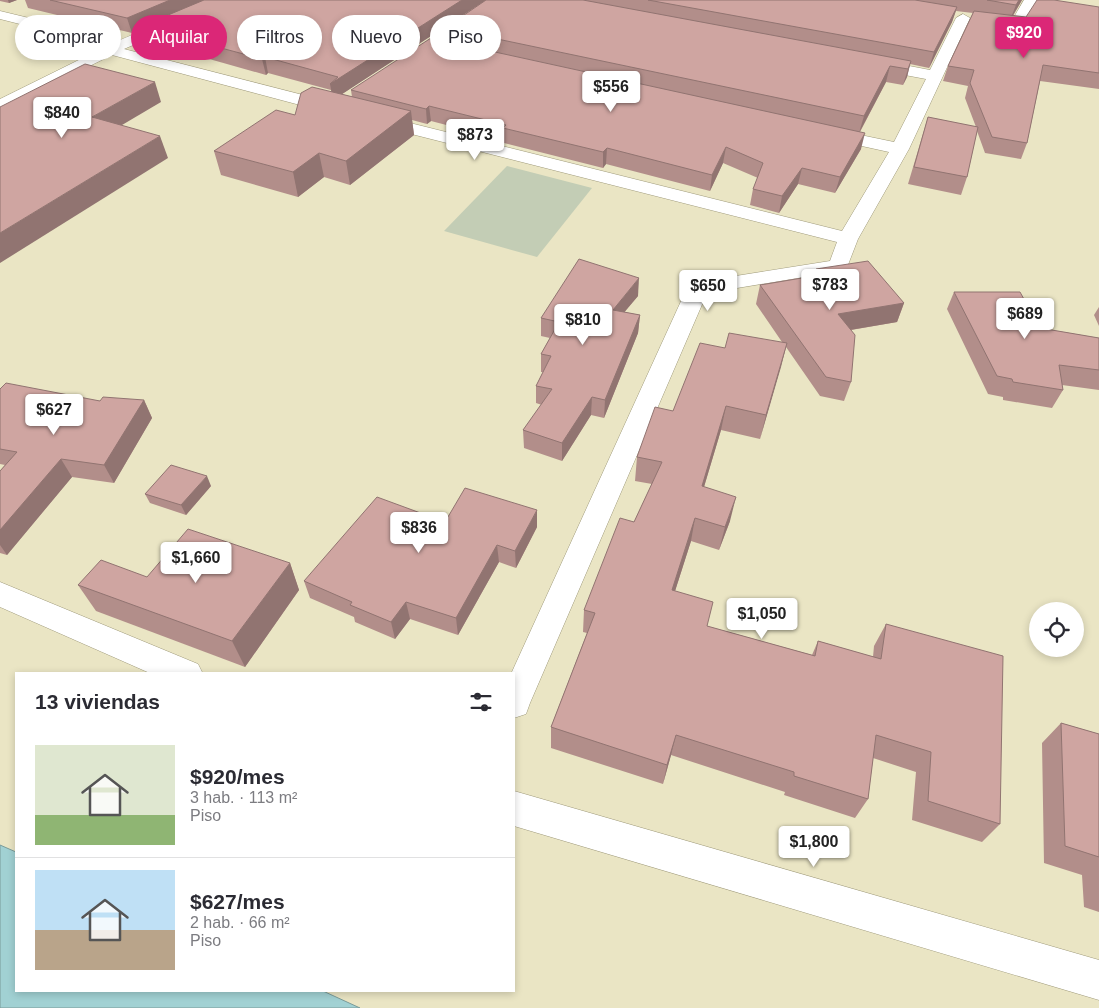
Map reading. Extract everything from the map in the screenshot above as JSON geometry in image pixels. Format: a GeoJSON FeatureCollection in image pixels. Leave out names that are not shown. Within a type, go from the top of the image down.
{"type":"FeatureCollection","features":[{"type":"Feature","properties":{"kind":"street"},"geometry":{"type":"LineString","coordinates":[[121,46],[226,0]]}},
{"type":"Feature","properties":{"kind":"street"},"geometry":{"type":"LineString","coordinates":[[476,15],[498,0]]}},
{"type":"Feature","properties":{"kind":"street"},"geometry":{"type":"LineString","coordinates":[[515,701],[698,288],[839,266],[848,239],[900,149],[935,76],[956,16],[1015,27],[1031,0]]}},
{"type":"Feature","properties":{"kind":"street"},"geometry":{"type":"LineString","coordinates":[[0,15],[17,7]]}},
{"type":"Feature","properties":{"kind":"street"},"geometry":{"type":"LineString","coordinates":[[0,15],[15,19]]}},
{"type":"Feature","properties":{"kind":"street"},"geometry":{"type":"LineString","coordinates":[[398,67],[430,46]]}},
{"type":"Feature","properties":{"kind":"street"},"geometry":{"type":"LineString","coordinates":[[121,49],[334,109],[355,109],[848,239]]}},
{"type":"Feature","properties":{"kind":"street"},"geometry":{"type":"LineString","coordinates":[[0,105],[92,60]]}},
{"type":"Feature","properties":{"kind":"street"},"geometry":{"type":"LineString","coordinates":[[857,61],[935,76]]}},
{"type":"Feature","properties":{"kind":"street"},"geometry":{"type":"LineString","coordinates":[[814,130],[900,149]]}},
{"type":"Feature","properties":{"kind":"street"},"geometry":{"type":"LineString","coordinates":[[0,594],[182,672]]}},
{"type":"Feature","properties":{"kind":"street"},"geometry":{"type":"LineString","coordinates":[[515,808],[1099,980]]}},
{"type":"Feature","properties":{"kind":"green space"},"geometry":{"type":"Polygon","coordinates":[[[507,166],[592,188],[537,257],[444,231],[507,166]]]}},
{"type":"Feature","properties":{"kind":"water"},"geometry":{"type":"Polygon","coordinates":[[[0,845],[15,852],[15,992],[325,992],[360,1008],[0,1008],[0,845]]]}},
{"type":"Feature","properties":{"kind":"building"},"geometry":{"type":"Polygon","coordinates":[[[50,0],[170,0],[127,18],[121,15],[50,0]]]}},
{"type":"Feature","properties":{"kind":"building"},"geometry":{"type":"Polygon","coordinates":[[[204,0],[462,0],[438,15],[430,15],[430,20],[420,27],[420,15],[332,15],[332,60],[368,60],[330,84],[338,77],[276,60],[322,60],[322,15],[237,15],[237,52],[227,50],[227,15],[168,15],[204,0]]]}},
{"type":"Feature","properties":{"kind":"building"},"geometry":{"type":"Polygon","coordinates":[[[486,0],[583,0],[911,61],[908,69],[890,66],[864,116],[501,40],[501,15],[464,15],[486,0]]]}},
{"type":"Feature","properties":{"kind":"building"},"geometry":{"type":"Polygon","coordinates":[[[648,0],[915,0],[957,7],[934,52],[648,0]]]}},
{"type":"Feature","properties":{"kind":"building"},"geometry":{"type":"Polygon","coordinates":[[[987,0],[1019,0],[1016,5],[987,0]]]}},
{"type":"Feature","properties":{"kind":"building"},"geometry":{"type":"Polygon","coordinates":[[[1037,0],[1054,0],[1099,7],[1099,73],[1043,65],[1027,143],[992,137],[970,83],[974,70],[948,66],[974,11],[1026,17],[1037,0]]]}},
{"type":"Feature","properties":{"kind":"building"},"geometry":{"type":"Polygon","coordinates":[[[430,39],[430,60],[501,60],[501,53],[865,133],[840,177],[802,168],[782,196],[753,189],[763,163],[726,147],[712,175],[607,148],[603,152],[503,128],[506,125],[429,106],[426,109],[351,90],[397,60],[420,60],[420,45],[430,39]]]}},
{"type":"Feature","properties":{"kind":"building"},"geometry":{"type":"Polygon","coordinates":[[[85,64],[155,82],[92,117],[160,136],[0,233],[0,107],[85,64]]]}},
{"type":"Feature","properties":{"kind":"building"},"geometry":{"type":"Polygon","coordinates":[[[312,87],[411,111],[346,161],[319,153],[293,172],[214,151],[276,110],[295,115],[301,93],[312,87]]]}},
{"type":"Feature","properties":{"kind":"building"},"geometry":{"type":"Polygon","coordinates":[[[928,117],[978,127],[967,177],[914,167],[928,117]]]}},
{"type":"Feature","properties":{"kind":"building"},"geometry":{"type":"Polygon","coordinates":[[[579,259],[639,278],[613,310],[640,315],[605,400],[592,397],[562,443],[523,430],[552,389],[536,386],[551,356],[541,354],[559,322],[541,318],[579,259]]]}},
{"type":"Feature","properties":{"kind":"building"},"geometry":{"type":"Polygon","coordinates":[[[868,261],[904,303],[838,314],[855,335],[851,382],[826,377],[760,285],[820,275],[816,269],[868,261]]]}},
{"type":"Feature","properties":{"kind":"building"},"geometry":{"type":"Polygon","coordinates":[[[954,292],[1020,292],[1040,328],[1099,338],[1099,370],[1059,365],[1063,390],[1013,382],[1012,379],[997,376],[954,292]]]}},
{"type":"Feature","properties":{"kind":"building"},"geometry":{"type":"Polygon","coordinates":[[[729,333],[787,343],[766,415],[726,406],[702,486],[736,497],[725,527],[695,518],[672,590],[713,602],[707,626],[815,656],[818,641],[881,659],[886,624],[1003,656],[1000,824],[928,801],[931,752],[876,735],[868,799],[794,776],[794,772],[676,735],[667,765],[551,727],[595,613],[584,610],[620,518],[634,522],[662,462],[637,457],[655,407],[673,411],[700,343],[725,348],[729,333]]]}},
{"type":"Feature","properties":{"kind":"building"},"geometry":{"type":"Polygon","coordinates":[[[6,383],[100,401],[103,397],[144,400],[104,465],[61,459],[0,530],[0,471],[17,452],[0,449],[0,389],[6,383]]]}},
{"type":"Feature","properties":{"kind":"building"},"geometry":{"type":"Polygon","coordinates":[[[171,465],[207,476],[181,505],[145,494],[171,465]]]}},
{"type":"Feature","properties":{"kind":"building"},"geometry":{"type":"Polygon","coordinates":[[[465,488],[537,510],[515,551],[497,545],[456,618],[406,602],[391,622],[350,605],[352,602],[304,581],[377,497],[445,522],[465,488]]]}},
{"type":"Feature","properties":{"kind":"building"},"geometry":{"type":"Polygon","coordinates":[[[188,529],[290,563],[232,641],[78,585],[101,560],[147,577],[188,529]]]}},
{"type":"Feature","properties":{"kind":"building"},"geometry":{"type":"Polygon","coordinates":[[[1061,723],[1099,734],[1099,857],[1065,846],[1061,723]]]}}]}
